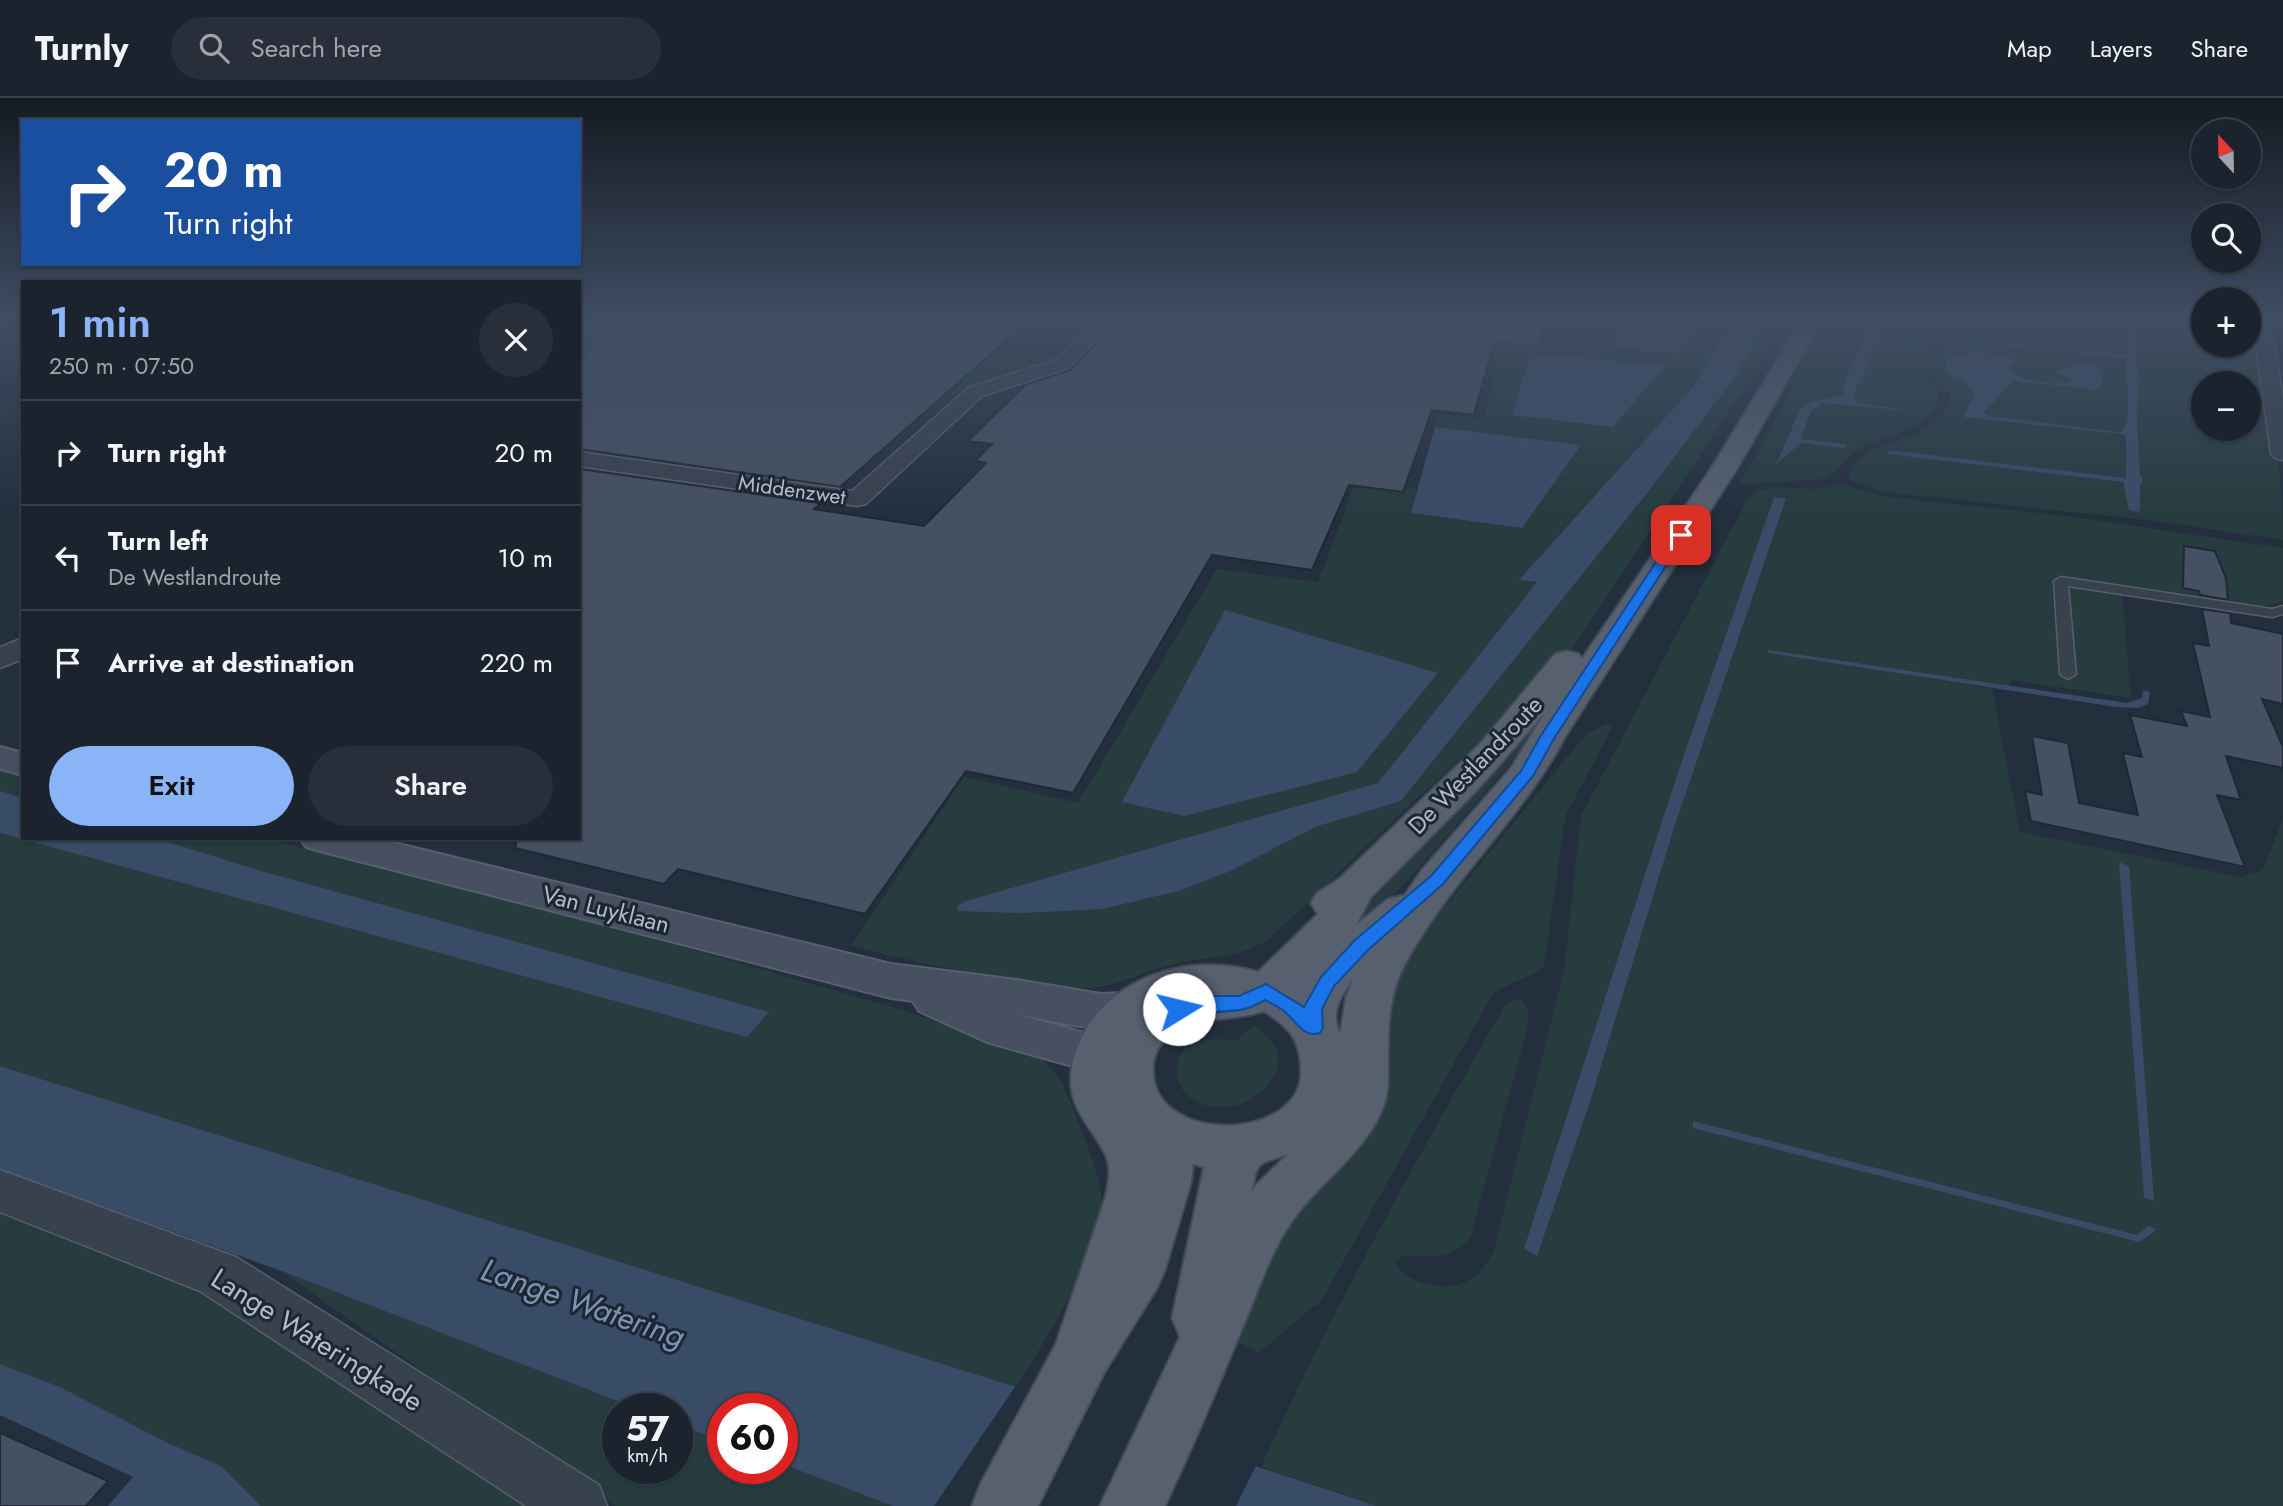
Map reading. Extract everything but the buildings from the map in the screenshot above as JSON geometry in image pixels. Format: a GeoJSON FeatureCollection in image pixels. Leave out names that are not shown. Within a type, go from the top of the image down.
{"type":"FeatureCollection","features":[{"type":"Feature","properties":{"kind":"main road","name":"De Westlandroute"},"geometry":{"type":"LineString","coordinates":[[1243,985],[1339,919],[1354,889],[1490,757],[1544,695],[1702,465],[1753,384]]}},
{"type":"Feature","properties":{"kind":"main road","name":"De Westlandroute"},"geometry":{"type":"LineString","coordinates":[[1132,1506],[1253,1238],[1274,1203],[1326,1150],[1359,1105],[1363,1089],[1364,1034],[1369,998],[1382,964],[1437,880],[1527,773],[1547,737],[1725,467],[1774,384]]}},
{"type":"Feature","properties":{"kind":"main road","name":"De Westlandroute"},"geometry":{"type":"LineString","coordinates":[[1313,1028],[1313,1009],[1317,996],[1328,981],[1361,945],[1437,880]]}},
{"type":"Feature","properties":{"kind":"main road"},"geometry":{"type":"LineString","coordinates":[[1112,1063],[1107,1032],[1126,1011],[1142,1000],[1169,987],[1199,981],[1243,985],[1292,1007],[1313,1028],[1323,1047],[1326,1067],[1321,1094],[1314,1107],[1292,1129],[1261,1143],[1243,1146],[1210,1146],[1178,1138],[1145,1137],[1113,1127],[1097,1093],[1094,1076],[1112,1063],[1134,1045],[1147,1029],[1165,1015],[1195,1005],[1241,1003],[1243,985]]}},
{"type":"Feature","properties":{"kind":"main road"},"geometry":{"type":"LineString","coordinates":[[1004,1506],[1083,1353],[1109,1263],[1132,1199],[1134,1160],[1145,1137]]}},
{"type":"Feature","properties":{"kind":"main road","name":"De Westlandroute"},"geometry":{"type":"LineString","coordinates":[[1188,1385],[1231,1161],[1243,1146]]}},
{"type":"Feature","properties":{"kind":"street","name":"Middenzwet"},"geometry":{"type":"LineString","coordinates":[[581,459],[857,499],[975,392],[1001,384]]}},
{"type":"Feature","properties":{"kind":"street"},"geometry":{"type":"LineString","coordinates":[[2270,384],[2283,453]]}},
{"type":"Feature","properties":{"kind":"street"},"geometry":{"type":"LineString","coordinates":[[0,659],[21,648]]}},
{"type":"Feature","properties":{"kind":"street"},"geometry":{"type":"LineString","coordinates":[[0,758],[21,763]]}},
{"type":"Feature","properties":{"kind":"street","name":"Van Luyklaan"},"geometry":{"type":"LineString","coordinates":[[328,840],[891,981],[1017,997],[1101,1012],[1126,1011]]}},
{"type":"Feature","properties":{"kind":"street","name":"Van Luyklaan"},"geometry":{"type":"LineString","coordinates":[[891,981],[1004,1029],[1112,1063]]}},
{"type":"Feature","properties":{"kind":"street","name":"Lange Wateringkade"},"geometry":{"type":"LineString","coordinates":[[0,1191],[218,1274],[578,1506]]}},
{"type":"Feature","properties":{"kind":"lane"},"geometry":{"type":"LineString","coordinates":[[2068,674],[2061,581],[2273,612],[2283,610]]}},
{"type":"Feature","properties":{"kind":"green space"},"geometry":{"type":"Polygon","coordinates":[[[961,384],[982,384],[950,395],[961,384]]]}},
{"type":"Feature","properties":{"kind":"green space"},"geometry":{"type":"Polygon","coordinates":[[[1491,384],[1695,384],[1520,580],[1537,582],[1378,783],[966,901],[958,906],[1102,909],[1179,891],[1233,870],[1315,827],[1401,801],[1644,497],[1730,384],[1747,384],[1557,672],[1412,803],[1269,939],[1235,954],[1178,963],[1114,984],[1082,988],[1017,982],[851,946],[964,777],[1078,803],[1217,569],[1318,582],[1356,481],[1418,489],[1411,513],[1522,528],[1581,445],[1435,427],[1439,414],[1484,419],[1491,384]]]}},
{"type":"Feature","properties":{"kind":"green space"},"geometry":{"type":"Polygon","coordinates":[[[1789,384],[1844,384],[1842,395],[1800,409],[1776,462],[1801,443],[1845,444],[1801,440],[1811,410],[1823,403],[1918,411],[1860,403],[1851,399],[1858,384],[1932,384],[1939,393],[1927,417],[1918,424],[1859,449],[1828,479],[1740,484],[1793,388],[1789,384]]]}},
{"type":"Feature","properties":{"kind":"green space"},"geometry":{"type":"Polygon","coordinates":[[[1941,384],[1966,384],[1975,394],[1963,417],[2122,434],[2126,437],[2126,478],[1888,450],[1888,454],[2123,482],[2129,509],[2140,512],[2140,487],[2143,479],[2140,476],[2137,421],[2139,384],[2191,384],[2191,441],[2261,441],[2261,384],[2267,384],[2281,485],[2283,540],[2156,521],[1882,492],[1848,479],[1855,464],[1867,454],[1915,434],[1931,425],[1943,413],[1951,395],[1941,384]]]}},
{"type":"Feature","properties":{"kind":"green space"},"geometry":{"type":"Polygon","coordinates":[[[2011,384],[2099,390],[2084,384],[2127,384],[2128,404],[2122,432],[1988,416],[1984,413],[2011,384]]]}},
{"type":"Feature","properties":{"kind":"green space"},"geometry":{"type":"Polygon","coordinates":[[[1841,484],[1881,496],[2067,516],[2283,548],[2283,601],[2261,607],[2122,591],[2131,698],[2010,680],[2010,686],[1768,651],[1992,689],[2020,832],[2241,877],[2263,870],[2283,818],[2283,1506],[1377,1506],[1261,1467],[1317,1349],[1409,1175],[1506,1003],[1520,999],[1528,1009],[1527,1030],[1471,1235],[1457,1249],[1442,1256],[1405,1255],[1395,1262],[1411,1278],[1422,1283],[1434,1286],[1458,1285],[1478,1274],[1494,1251],[1564,971],[1581,816],[1748,498],[1771,488],[1817,489],[1841,484]],[[1774,497],[1678,772],[1524,1247],[1537,1255],[1590,1102],[1674,828],[1786,500],[1774,497]]]}},
{"type":"Feature","properties":{"kind":"green space"},"geometry":{"type":"Polygon","coordinates":[[[1550,699],[1557,706],[1448,835],[1334,959],[1323,953],[1468,796],[1550,699]]]}},
{"type":"Feature","properties":{"kind":"green space"},"geometry":{"type":"Polygon","coordinates":[[[1607,724],[1613,726],[1565,817],[1544,967],[1492,995],[1319,1305],[1312,1307],[1259,1353],[1238,1342],[1261,1257],[1377,1043],[1403,958],[1586,734],[1607,724]]]}},
{"type":"Feature","properties":{"kind":"green space"},"geometry":{"type":"Polygon","coordinates":[[[0,771],[21,776],[21,840],[272,840],[662,941],[892,1007],[1022,1048],[1051,1068],[1062,1084],[1097,1174],[1101,1193],[1100,1214],[1094,1238],[1071,1293],[1016,1387],[0,1066],[0,771]]]}},
{"type":"Feature","properties":{"kind":"green space"},"geometry":{"type":"Polygon","coordinates":[[[1254,1025],[1272,1042],[1278,1060],[1273,1077],[1261,1092],[1244,1102],[1224,1107],[1204,1105],[1186,1094],[1177,1074],[1177,1063],[1181,1054],[1188,1047],[1206,1040],[1236,1041],[1254,1025]]]}},
{"type":"Feature","properties":{"kind":"green space"},"geometry":{"type":"Polygon","coordinates":[[[0,1210],[211,1290],[533,1506],[261,1506],[221,1466],[166,1442],[60,1387],[0,1364],[0,1210]]]}},
{"type":"Feature","properties":{"kind":"green space"},"geometry":{"type":"Polygon","coordinates":[[[279,1270],[602,1395],[602,1484],[693,1484],[693,1430],[707,1435],[707,1484],[798,1484],[798,1470],[893,1506],[615,1506],[279,1270]]]}},
{"type":"Feature","properties":{"kind":"water"},"geometry":{"type":"Polygon","coordinates":[[[1522,384],[1650,384],[1613,427],[1512,415],[1522,384]]]}},
{"type":"Feature","properties":{"kind":"water"},"geometry":{"type":"Polygon","coordinates":[[[1695,384],[1730,384],[1644,497],[1401,801],[1315,827],[1233,870],[1179,891],[1102,909],[1021,913],[959,911],[957,906],[966,901],[1378,783],[1537,582],[1519,580],[1695,384]]]}},
{"type":"Feature","properties":{"kind":"water"},"geometry":{"type":"Polygon","coordinates":[[[1844,384],[1859,384],[1852,399],[1860,403],[1918,412],[1823,403],[1811,411],[1801,439],[1845,444],[1845,448],[1801,443],[1776,464],[1800,409],[1812,402],[1842,395],[1844,384]]]}},
{"type":"Feature","properties":{"kind":"water"},"geometry":{"type":"Polygon","coordinates":[[[1966,384],[2011,384],[1984,413],[1988,416],[2122,432],[2128,405],[2127,384],[2139,384],[2137,421],[2140,476],[2143,479],[2140,487],[2140,512],[2129,510],[2123,482],[1887,454],[1888,450],[2126,478],[2126,437],[2122,434],[1963,417],[1975,394],[1966,384]]]}},
{"type":"Feature","properties":{"kind":"water"},"geometry":{"type":"Polygon","coordinates":[[[2039,384],[2101,384],[2099,390],[2039,384]]]}},
{"type":"Feature","properties":{"kind":"water"},"geometry":{"type":"Polygon","coordinates":[[[1435,427],[1581,445],[1522,528],[1411,513],[1435,427]]]}},
{"type":"Feature","properties":{"kind":"water"},"geometry":{"type":"Polygon","coordinates":[[[1774,497],[1786,499],[1674,828],[1590,1102],[1537,1256],[1524,1248],[1678,772],[1774,497]]]}},
{"type":"Feature","properties":{"kind":"water"},"geometry":{"type":"Polygon","coordinates":[[[1225,610],[1438,673],[1357,772],[1184,816],[1122,802],[1225,610]]]}},
{"type":"Feature","properties":{"kind":"water"},"geometry":{"type":"Polygon","coordinates":[[[1768,650],[2127,703],[2142,698],[2143,690],[2150,692],[2148,704],[2138,708],[2116,707],[1768,653],[1768,650]]]}},
{"type":"Feature","properties":{"kind":"water"},"geometry":{"type":"Polygon","coordinates":[[[0,791],[21,797],[21,839],[0,833],[0,791]]]}},
{"type":"Feature","properties":{"kind":"water"},"geometry":{"type":"Polygon","coordinates":[[[26,840],[161,840],[261,871],[769,1012],[747,1037],[26,840]]]}},
{"type":"Feature","properties":{"kind":"water"},"geometry":{"type":"Polygon","coordinates":[[[2119,862],[2129,866],[2154,1201],[2144,1197],[2119,862]]]}},
{"type":"Feature","properties":{"kind":"water","name":"Lange Watering"},"geometry":{"type":"Polygon","coordinates":[[[0,1066],[1016,1387],[1377,1506],[893,1506],[798,1470],[798,1393],[707,1393],[707,1435],[693,1430],[693,1393],[602,1395],[279,1270],[0,1169],[0,1066]]]}},
{"type":"Feature","properties":{"kind":"water"},"geometry":{"type":"Polygon","coordinates":[[[1693,1121],[2137,1235],[2149,1226],[2156,1230],[2139,1242],[1693,1128],[1693,1121]]]}},
{"type":"Feature","properties":{"kind":"water"},"geometry":{"type":"Polygon","coordinates":[[[0,1364],[60,1387],[166,1442],[221,1466],[261,1506],[108,1506],[133,1477],[0,1415],[0,1364]]]}},
{"type":"Feature","properties":{"kind":"pier"},"geometry":{"type":"Polygon","coordinates":[[[1017,1384],[1258,1462],[1236,1506],[934,1506],[1017,1384]]]}},
{"type":"Feature","properties":{"kind":"route"},"geometry":{"type":"LineString","coordinates":[[1179,1009],[1211,1003],[1241,1003],[1266,991],[1292,1007],[1313,1028],[1313,1009],[1317,996],[1328,981],[1361,945],[1437,880],[1527,773],[1547,737],[1681,535]]}}]}
